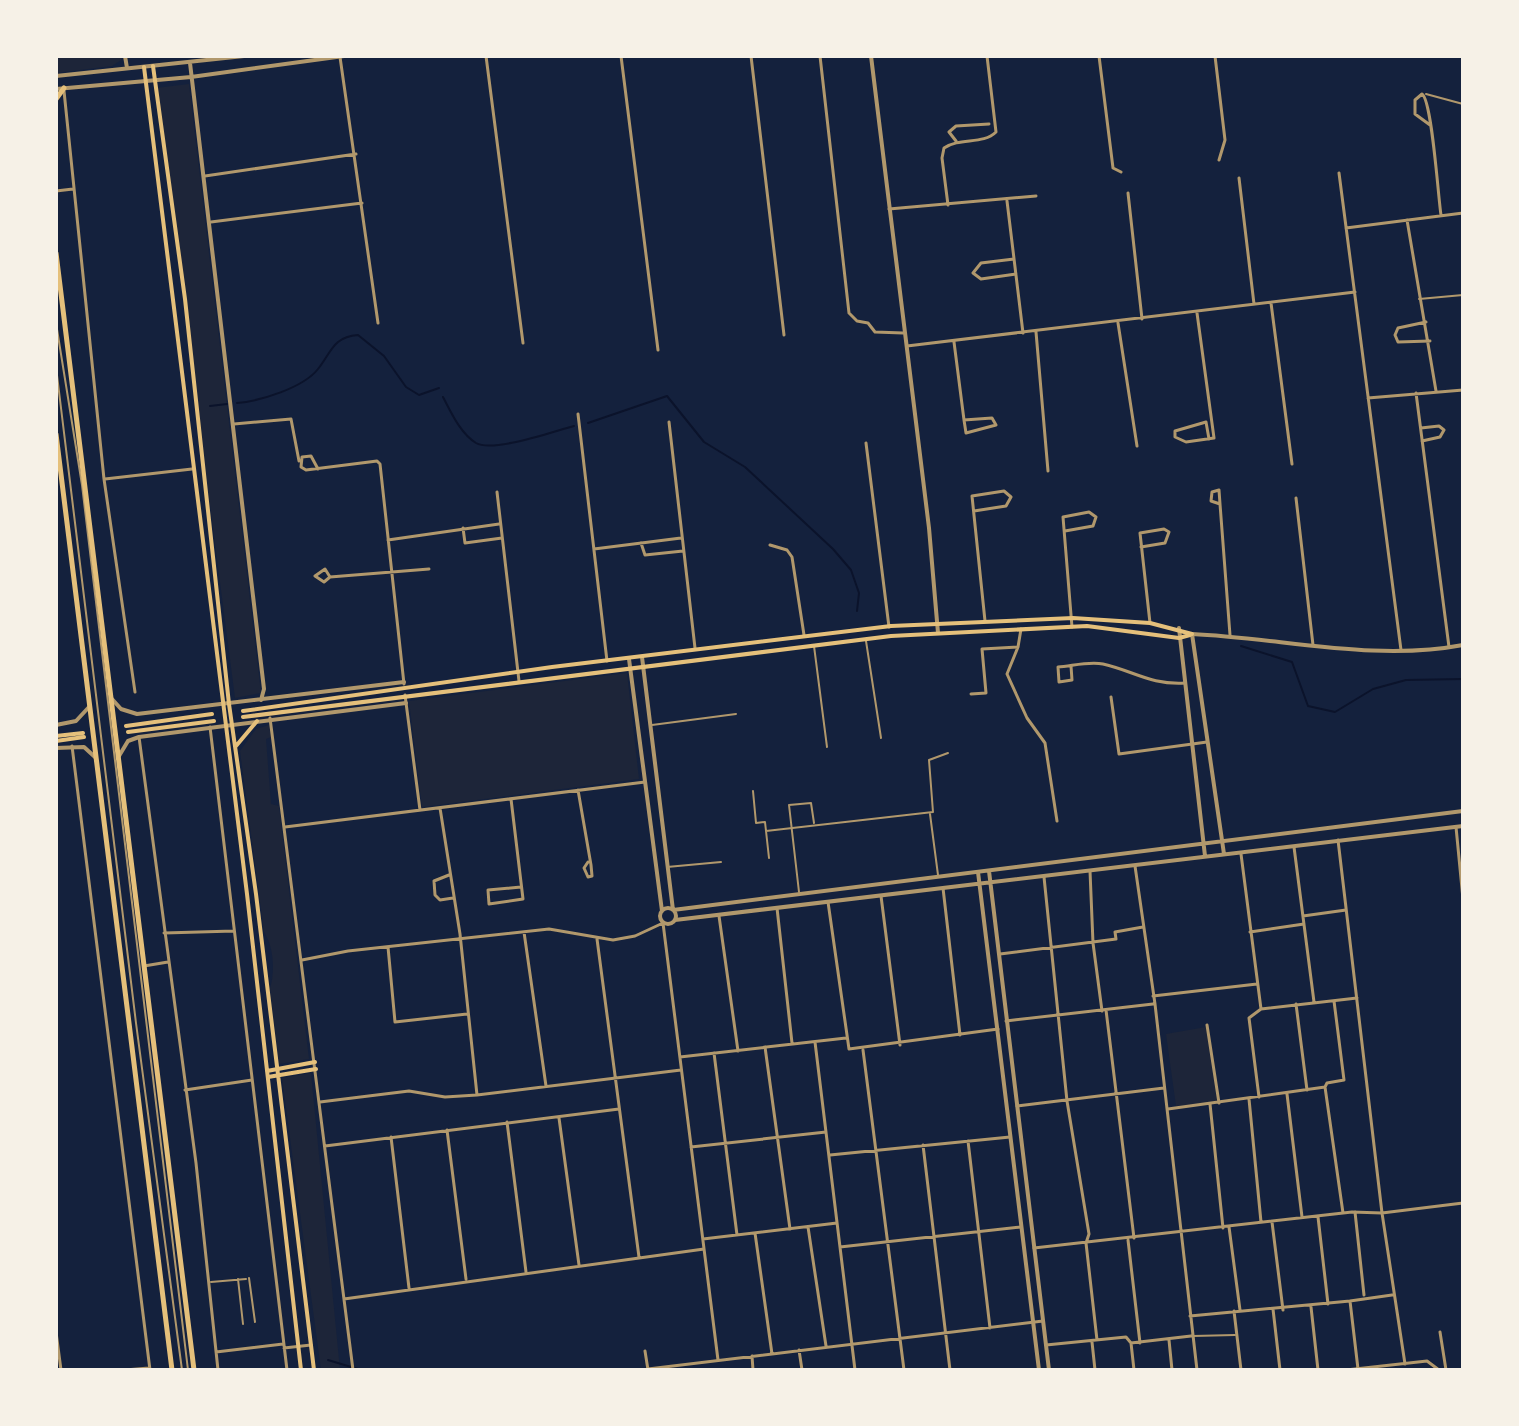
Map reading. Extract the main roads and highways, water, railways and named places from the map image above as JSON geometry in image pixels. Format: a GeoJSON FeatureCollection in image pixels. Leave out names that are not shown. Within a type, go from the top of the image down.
{"type":"FeatureCollection","features":[{"type":"Feature","properties":{"kind":"main road"},"geometry":{"type":"LineString","coordinates":[[153,66],[185,299],[226,705],[225,724],[301,1370]]}},
{"type":"Feature","properties":{"kind":"main road"},"geometry":{"type":"LineString","coordinates":[[144,67],[192,469],[226,705],[232,724],[314,1370]]}},
{"type":"Feature","properties":{"kind":"main road"},"geometry":{"type":"LineString","coordinates":[[56,99],[64,88]]}},
{"type":"Feature","properties":{"kind":"main road"},"geometry":{"type":"LineString","coordinates":[[56,253],[191,1370]]}},
{"type":"Feature","properties":{"kind":"main road"},"geometry":{"type":"LineString","coordinates":[[56,434],[172,1370]]}},
{"type":"Feature","properties":{"kind":"main road"},"geometry":{"type":"LineString","coordinates":[[1073,618],[1150,623],[1179,628],[1192,634],[1179,638],[1072,627],[866,638],[644,669],[243,714],[404,685],[813,634],[938,622],[1073,618]]}},
{"type":"Feature","properties":{"kind":"main road"},"geometry":{"type":"LineString","coordinates":[[813,634],[814,644]]}},
{"type":"Feature","properties":{"kind":"main road"},"geometry":{"type":"LineString","coordinates":[[127,729],[213,717]]}},
{"type":"Feature","properties":{"kind":"main road"},"geometry":{"type":"LineString","coordinates":[[235,748],[257,721]]}},
{"type":"Feature","properties":{"kind":"main road"},"geometry":{"type":"LineString","coordinates":[[56,738],[84,735]]}},
{"type":"Feature","properties":{"kind":"main road"},"geometry":{"type":"LineString","coordinates":[[267,1074],[315,1062]]}},
{"type":"Feature","properties":{"kind":"main road"},"geometry":{"type":"LineString","coordinates":[[276,1072],[316,1069]]}},
{"type":"Feature","properties":{"kind":"waterway"},"geometry":{"type":"LineString","coordinates":[[237,403],[292,388],[311,376],[338,342],[358,335],[384,356],[406,387],[419,395],[439,388]]}},
{"type":"Feature","properties":{"kind":"waterway"},"geometry":{"type":"LineString","coordinates":[[588,423],[667,396],[704,442],[745,467],[833,549],[851,570],[859,593],[857,611]]}},
{"type":"Feature","properties":{"kind":"waterway"},"geometry":{"type":"LineString","coordinates":[[443,397],[465,434],[484,445],[509,443],[574,426]]}},
{"type":"Feature","properties":{"kind":"waterway"},"geometry":{"type":"LineString","coordinates":[[210,406],[227,404]]}},
{"type":"Feature","properties":{"kind":"waterway"},"geometry":{"type":"LineString","coordinates":[[1241,646],[1292,662],[1308,706],[1335,712],[1373,689],[1406,680],[1463,679]]}},
{"type":"Feature","properties":{"kind":"waterway"},"geometry":{"type":"LineString","coordinates":[[328,1360],[361,1370]]}}]}
